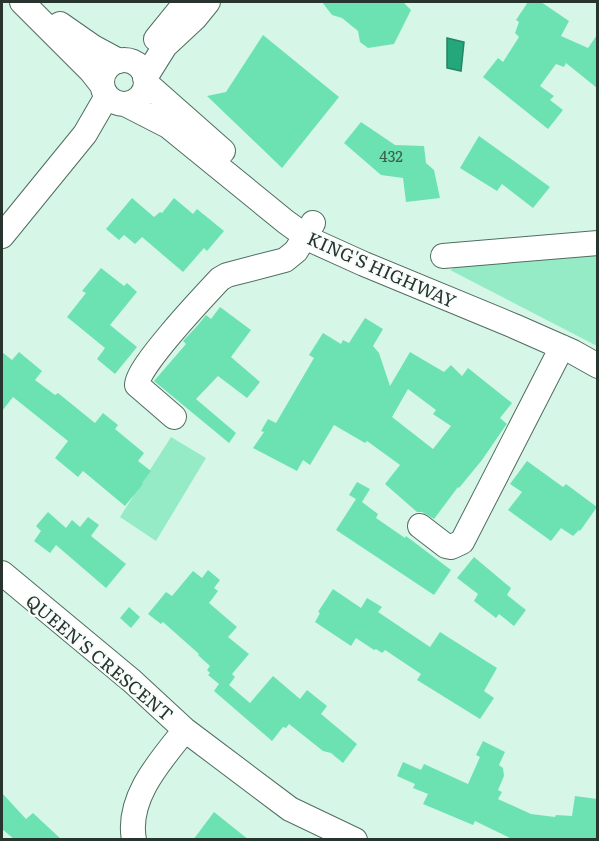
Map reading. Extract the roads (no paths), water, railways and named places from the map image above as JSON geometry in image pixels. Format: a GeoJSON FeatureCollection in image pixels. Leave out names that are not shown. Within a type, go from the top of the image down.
{"type":"FeatureCollection","features":[{"type":"Feature","properties":{"kind":"street","name":"KING'S HIGHWAY"},"geometry":{"type":"LineString","coordinates":[[22,2],[92,70],[114,97],[168,126],[309,230],[364,264],[562,347],[597,366]]}},
{"type":"Feature","properties":{"kind":"street"},"geometry":{"type":"LineString","coordinates":[[29,2],[93,47],[139,66],[146,81]]}},
{"type":"Feature","properties":{"kind":"street"},"geometry":{"type":"LineString","coordinates":[[159,36],[170,2]]}},
{"type":"Feature","properties":{"kind":"street"},"geometry":{"type":"LineString","coordinates":[[186,2],[159,36],[124,61],[108,68],[102,78],[114,97],[133,102],[141,96],[146,81],[165,46],[195,18],[208,2]]}},
{"type":"Feature","properties":{"kind":"street","name":"KING'S HIGHWAY"},"geometry":{"type":"LineString","coordinates":[[146,81],[309,230],[337,238],[574,342],[597,355]]}},
{"type":"Feature","properties":{"kind":"street"},"geometry":{"type":"LineString","coordinates":[[2,236],[114,97]]}},
{"type":"Feature","properties":{"kind":"street"},"geometry":{"type":"LineString","coordinates":[[174,417],[137,385],[138,376],[164,342],[220,279],[227,275],[285,260],[296,251],[309,230]]}},
{"type":"Feature","properties":{"kind":"street"},"geometry":{"type":"LineString","coordinates":[[443,256],[597,243]]}},
{"type":"Feature","properties":{"kind":"street"},"geometry":{"type":"LineString","coordinates":[[420,526],[446,546],[451,547],[462,542],[562,347]]}},
{"type":"Feature","properties":{"kind":"street","name":"QUEEN'S CRESCENT"},"geometry":{"type":"LineString","coordinates":[[2,573],[132,681],[185,730],[166,754],[138,799],[132,820],[134,840]]}},
{"type":"Feature","properties":{"kind":"street"},"geometry":{"type":"LineString","coordinates":[[185,730],[290,809],[355,840]]}}]}
